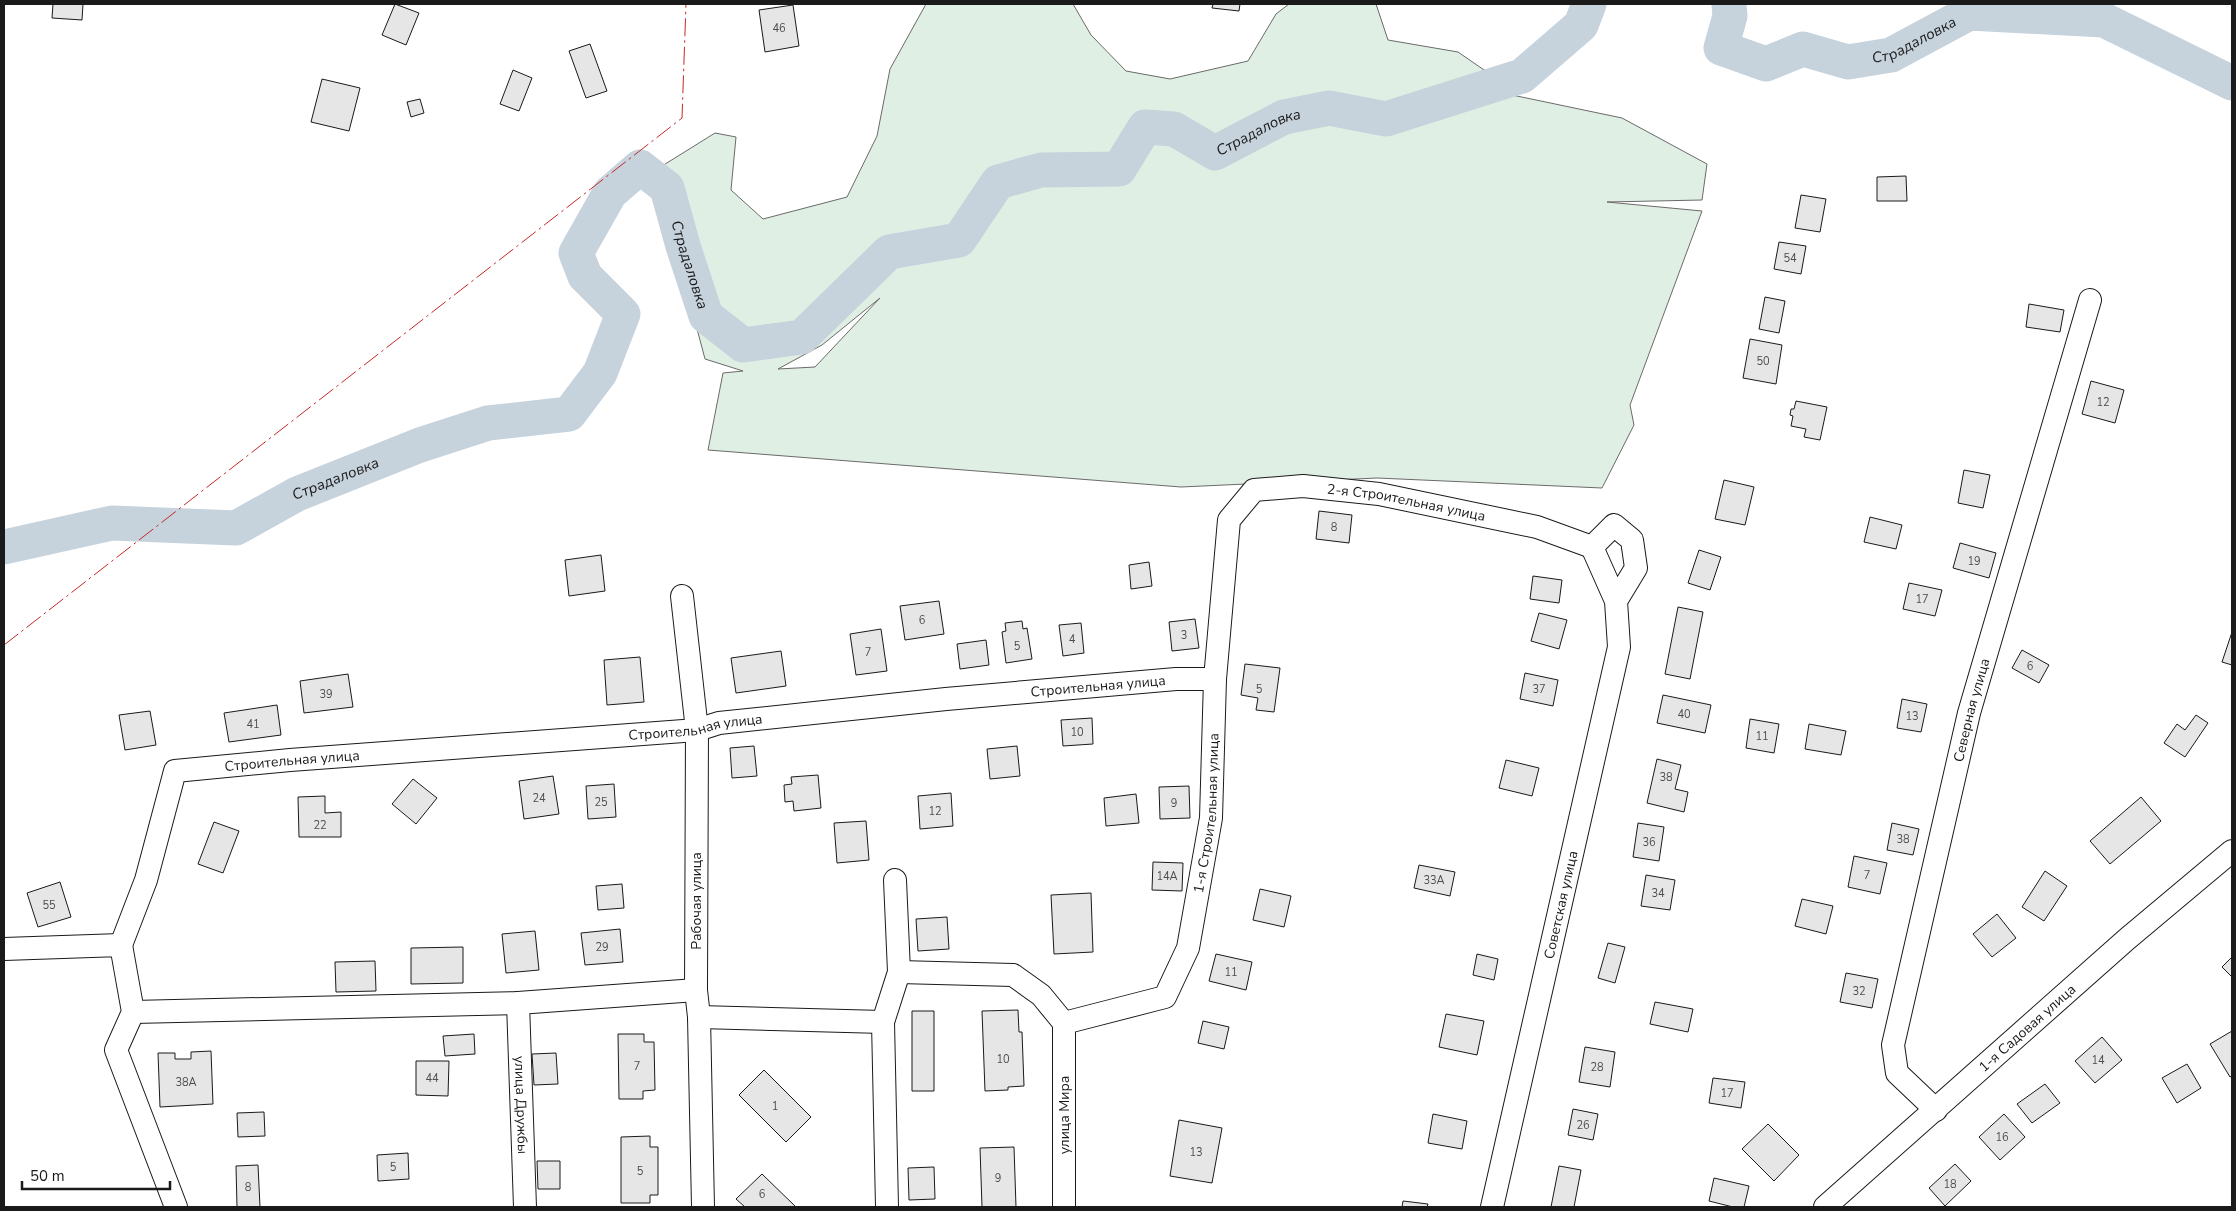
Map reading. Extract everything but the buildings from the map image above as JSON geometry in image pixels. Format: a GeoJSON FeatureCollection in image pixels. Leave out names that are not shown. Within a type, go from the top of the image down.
{"type":"FeatureCollection","features":[{"type":"Feature","properties":{"kind":"street","name":"Северная улица"},"geometry":{"type":"LineString","coordinates":[[1936,1110],[1896,1073],[1893,1045],[1969,713],[2090,300]]}},
{"type":"Feature","properties":{"kind":"street","name":"2-я Строительная улица"},"geometry":{"type":"LineString","coordinates":[[1229,520],[1254,490],[1303,486],[1379,494],[1468,512],[1537,527],[1592,547]]}},
{"type":"Feature","properties":{"kind":"street","name":"1-я Строительная улица"},"geometry":{"type":"LineString","coordinates":[[1064,1024],[1165,997],[1188,948],[1211,818],[1215,679],[1229,520]]}},
{"type":"Feature","properties":{"kind":"street"},"geometry":{"type":"LineString","coordinates":[[1592,547],[1614,526],[1632,540],[1636,568],[1616,601]]}},
{"type":"Feature","properties":{"kind":"street","name":"Советская улица"},"geometry":{"type":"LineString","coordinates":[[1492,1207],[1619,647],[1616,601],[1592,547]]}},
{"type":"Feature","properties":{"kind":"street","name":"Рабочая улица"},"geometry":{"type":"LineString","coordinates":[[682,596],[696,730],[696,990],[699,1017],[703,1207]]}},
{"type":"Feature","properties":{"kind":"street","name":"Строительная улица"},"geometry":{"type":"LineString","coordinates":[[121,946],[146,880],[175,772],[290,760],[696,730],[719,723],[946,699],[1176,679],[1215,679]]}},
{"type":"Feature","properties":{"kind":"street","name":"1-я Садовая улица"},"geometry":{"type":"LineString","coordinates":[[1825,1207],[2127,939],[2232,851]]}},
{"type":"Feature","properties":{"kind":"street"},"geometry":{"type":"LineString","coordinates":[[887,1207],[883,1022],[899,972],[895,880]]}},
{"type":"Feature","properties":{"kind":"street"},"geometry":{"type":"LineString","coordinates":[[4,949],[121,946],[133,1012],[116,1050],[176,1207]]}},
{"type":"Feature","properties":{"kind":"street"},"geometry":{"type":"LineString","coordinates":[[899,972],[1013,975],[1041,995],[1064,1024]]}},
{"type":"Feature","properties":{"kind":"street"},"geometry":{"type":"LineString","coordinates":[[133,1012],[518,1003],[696,990]]}},
{"type":"Feature","properties":{"kind":"street","name":"улица Дружбы"},"geometry":{"type":"LineString","coordinates":[[518,1003],[525,1207]]}},
{"type":"Feature","properties":{"kind":"street"},"geometry":{"type":"LineString","coordinates":[[699,1017],[883,1022]]}},
{"type":"Feature","properties":{"kind":"street","name":"улица Мира"},"geometry":{"type":"LineString","coordinates":[[1064,1024],[1064,1207]]}},
{"type":"Feature","properties":{"kind":"green space"},"geometry":{"type":"Polygon","coordinates":[[[926,4],[1073,4],[1091,35],[1126,71],[1170,79],[1248,61],[1276,14],[1289,4],[1376,4],[1388,40],[1458,52],[1487,72],[1493,91],[1622,118],[1707,164],[1702,200],[1607,202],[1702,211],[1630,405],[1634,425],[1602,488],[1377,478],[1181,487],[708,450],[723,373],[743,371],[705,359],[689,299],[663,233],[662,166],[715,133],[736,137],[731,190],[763,219],[847,197],[877,136],[890,69],[926,4]],[[880,298],[822,345],[778,369],[815,367],[880,298]]]}},
{"type":"Feature","properties":{"kind":"waterway","name":"Страдаловка"},"geometry":{"type":"LineString","coordinates":[[4,547],[112,523],[236,528],[297,494],[420,445],[488,423],[569,414],[600,373],[623,314],[585,276],[576,253],[610,193],[640,167],[667,188],[683,246],[706,316],[743,345],[802,337],[889,252],[959,240],[998,182],[1041,170],[1119,169],[1145,127],[1174,129],[1215,153],[1284,117],[1329,108],[1386,119],[1522,76],[1581,25],[1589,4]]}},
{"type":"Feature","properties":{"kind":"waterway","name":"Страдаловка"},"geometry":{"type":"LineString","coordinates":[[1729,4],[1730,16],[1721,48],[1766,64],[1803,49],[1848,62],[1891,55],[1969,13],[2104,20],[2232,83]]}},
{"type":"Feature","properties":{"kind":"power"},"geometry":{"type":"LineString","coordinates":[[4,645],[682,118],[686,4]]}}]}
